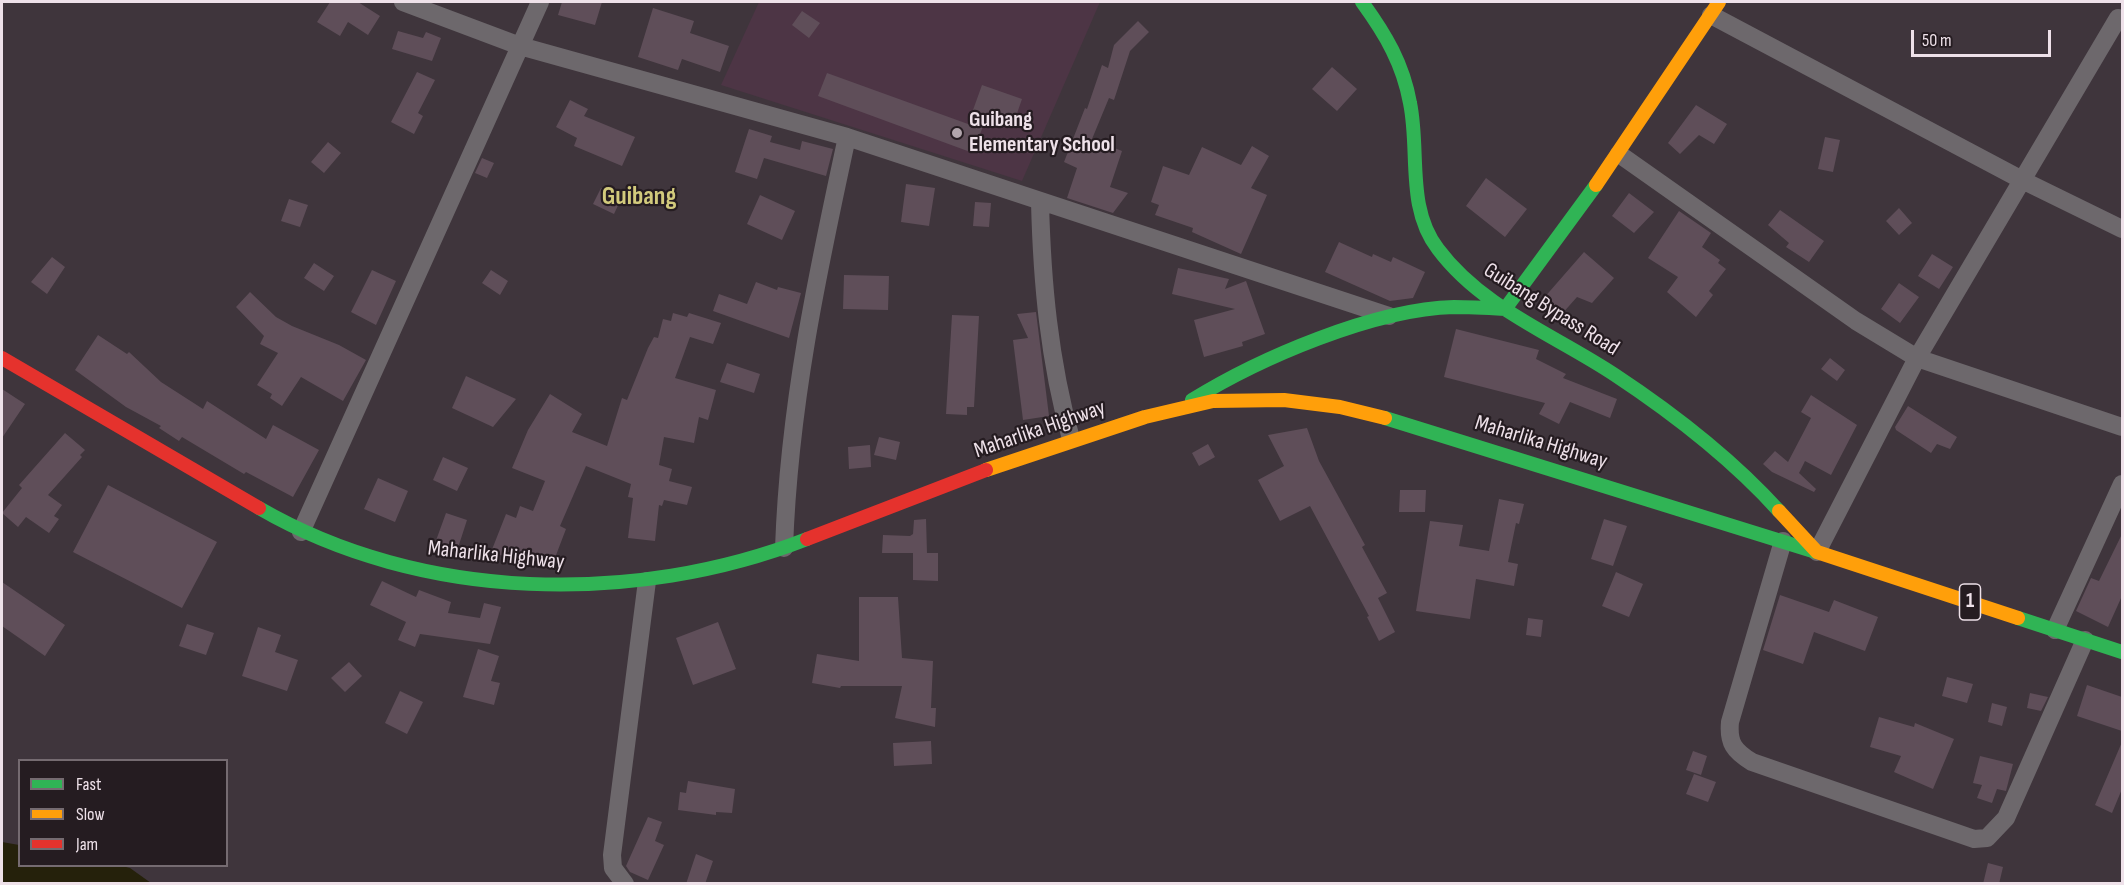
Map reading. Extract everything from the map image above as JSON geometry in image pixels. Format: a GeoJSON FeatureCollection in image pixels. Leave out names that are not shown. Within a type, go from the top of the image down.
{"type":"FeatureCollection","features":[{"type":"Feature","properties":{"kind":"main road","name":"Guibang Bypass Road"},"geometry":{"type":"LineString","coordinates":[[1362,2],[1386,35],[1402,67],[1411,106],[1417,191],[1422,216],[1435,246],[1452,268],[1505,309],[1614,374],[1692,428],[1766,496],[1817,552]]}},
{"type":"Feature","properties":{"kind":"main road"},"geometry":{"type":"LineString","coordinates":[[1183,406],[1236,373],[1291,350],[1389,316],[1454,307],[1505,309],[1619,154],[1715,8]]}},
{"type":"Feature","properties":{"kind":"main road","name":"Maharlika Highway"},"geometry":{"type":"LineString","coordinates":[[2,358],[301,532],[393,563],[477,580],[564,586],[648,581],[708,571],[784,548],[1071,439],[1183,406],[1224,399],[1260,398],[1340,406],[1377,415],[1783,541],[2122,652]]}},
{"type":"Feature","properties":{"kind":"street"},"geometry":{"type":"LineString","coordinates":[[403,2],[520,46],[847,137],[1389,316]]}},
{"type":"Feature","properties":{"kind":"street"},"geometry":{"type":"LineString","coordinates":[[301,532],[540,2]]}},
{"type":"Feature","properties":{"kind":"street"},"geometry":{"type":"LineString","coordinates":[[1715,8],[2024,181],[2122,229]]}},
{"type":"Feature","properties":{"kind":"street"},"geometry":{"type":"LineString","coordinates":[[1817,552],[1917,358],[2024,181],[2118,18],[2122,21]]}},
{"type":"Feature","properties":{"kind":"street"},"geometry":{"type":"LineString","coordinates":[[784,548],[787,476],[799,376],[847,137]]}},
{"type":"Feature","properties":{"kind":"street"},"geometry":{"type":"LineString","coordinates":[[1619,154],[1856,321],[1917,358],[2122,427]]}},
{"type":"Feature","properties":{"kind":"street"},"geometry":{"type":"LineString","coordinates":[[1040,202],[1046,317],[1059,398],[1071,439]]}},
{"type":"Feature","properties":{"kind":"street"},"geometry":{"type":"LineString","coordinates":[[2055,630],[2122,484]]}},
{"type":"Feature","properties":{"kind":"street"},"geometry":{"type":"LineString","coordinates":[[1783,541],[1730,722],[1729,739],[1737,753],[1752,762],[1974,839],[1987,838],[2006,818],[2085,640]]}},
{"type":"Feature","properties":{"kind":"street"},"geometry":{"type":"LineString","coordinates":[[625,884],[614,867],[612,855],[648,581]]}},
{"type":"Feature","properties":{"kind":"shaded area","name":"Guibang Elementary School"},"geometry":{"type":"Polygon","coordinates":[[[759,2],[1100,2],[1022,181],[721,85],[759,2]]]}},
{"type":"Feature","properties":{"kind":"shaded area"},"geometry":{"type":"Polygon","coordinates":[[[2,842],[18,845],[18,867],[126,867],[151,883],[2,883],[2,842]]]}},
{"type":"Feature","properties":{"kind":"building"},"geometry":{"type":"Polygon","coordinates":[[[330,2],[358,2],[380,16],[368,35],[348,22],[340,36],[317,22],[330,2]]]}},
{"type":"Feature","properties":{"kind":"building"},"geometry":{"type":"Polygon","coordinates":[[[562,2],[602,2],[595,25],[558,15],[562,2]]]}},
{"type":"Feature","properties":{"kind":"building"},"geometry":{"type":"Polygon","coordinates":[[[653,8],[694,21],[690,33],[729,46],[720,72],[682,59],[678,70],[638,57],[653,8]]]}},
{"type":"Feature","properties":{"kind":"building"},"geometry":{"type":"Polygon","coordinates":[[[802,11],[820,23],[809,38],[792,25],[802,11]]]}},
{"type":"Feature","properties":{"kind":"building"},"geometry":{"type":"Polygon","coordinates":[[[1138,21],[1149,32],[1130,51],[1114,100],[1109,98],[1092,139],[1122,151],[1110,187],[1128,193],[1113,213],[1067,198],[1077,168],[1064,162],[1085,108],[1087,109],[1102,65],[1108,68],[1114,45],[1138,21]]]}},
{"type":"Feature","properties":{"kind":"building"},"geometry":{"type":"Polygon","coordinates":[[[398,31],[423,38],[426,32],[441,38],[432,61],[392,49],[398,31]]]}},
{"type":"Feature","properties":{"kind":"building"},"geometry":{"type":"Polygon","coordinates":[[[1332,67],[1357,89],[1337,111],[1312,89],[1332,67]]]}},
{"type":"Feature","properties":{"kind":"building"},"geometry":{"type":"Polygon","coordinates":[[[417,72],[435,80],[418,113],[423,116],[414,134],[391,122],[417,72]]]}},
{"type":"Feature","properties":{"kind":"building"},"geometry":{"type":"Polygon","coordinates":[[[827,73],[968,124],[982,85],[1022,99],[1014,122],[988,113],[973,153],[818,96],[827,73]]]}},
{"type":"Feature","properties":{"kind":"building"},"geometry":{"type":"Polygon","coordinates":[[[570,100],[588,109],[584,116],[635,137],[622,166],[574,146],[577,138],[556,127],[570,100]]]}},
{"type":"Feature","properties":{"kind":"building"},"geometry":{"type":"Polygon","coordinates":[[[1696,105],[1727,124],[1714,144],[1699,135],[1680,154],[1668,143],[1696,105]]]}},
{"type":"Feature","properties":{"kind":"building"},"geometry":{"type":"Polygon","coordinates":[[[749,129],[772,136],[770,142],[800,150],[802,141],[833,149],[826,176],[764,158],[757,179],[735,172],[749,129]]]}},
{"type":"Feature","properties":{"kind":"building"},"geometry":{"type":"Polygon","coordinates":[[[1825,137],[1840,140],[1833,172],[1818,169],[1825,137]]]}},
{"type":"Feature","properties":{"kind":"building"},"geometry":{"type":"Polygon","coordinates":[[[328,142],[341,153],[324,173],[311,162],[328,142]]]}},
{"type":"Feature","properties":{"kind":"building"},"geometry":{"type":"Polygon","coordinates":[[[1252,146],[1269,156],[1251,188],[1267,195],[1241,254],[1192,232],[1193,228],[1155,215],[1159,205],[1151,202],[1163,166],[1189,175],[1202,147],[1241,165],[1252,146]]]}},
{"type":"Feature","properties":{"kind":"building"},"geometry":{"type":"Polygon","coordinates":[[[482,158],[494,163],[487,178],[475,173],[482,158]]]}},
{"type":"Feature","properties":{"kind":"building"},"geometry":{"type":"Polygon","coordinates":[[[1486,178],[1527,209],[1505,237],[1466,206],[1486,178]]]}},
{"type":"Feature","properties":{"kind":"building"},"geometry":{"type":"Polygon","coordinates":[[[906,184],[935,188],[929,226],[901,222],[906,184]]]}},
{"type":"Feature","properties":{"kind":"building"},"geometry":{"type":"Polygon","coordinates":[[[601,188],[622,197],[614,214],[593,204],[601,188]]]}},
{"type":"Feature","properties":{"kind":"building"},"geometry":{"type":"Polygon","coordinates":[[[1629,193],[1654,212],[1634,233],[1612,216],[1629,193]]]}},
{"type":"Feature","properties":{"kind":"building"},"geometry":{"type":"Polygon","coordinates":[[[760,195],[795,211],[782,240],[747,224],[760,195]]]}},
{"type":"Feature","properties":{"kind":"building"},"geometry":{"type":"Polygon","coordinates":[[[289,199],[308,205],[300,227],[281,221],[289,199]]]}},
{"type":"Feature","properties":{"kind":"building"},"geometry":{"type":"Polygon","coordinates":[[[975,202],[991,203],[989,227],[973,226],[975,202]]]}},
{"type":"Feature","properties":{"kind":"building"},"geometry":{"type":"Polygon","coordinates":[[[1899,208],[1912,223],[1899,235],[1886,221],[1899,208]]]}},
{"type":"Feature","properties":{"kind":"building"},"geometry":{"type":"Polygon","coordinates":[[[1780,210],[1824,241],[1809,262],[1786,247],[1789,243],[1768,225],[1780,210]]]}},
{"type":"Feature","properties":{"kind":"building"},"geometry":{"type":"Polygon","coordinates":[[[1679,211],[1711,233],[1702,247],[1720,260],[1718,263],[1726,269],[1709,291],[1713,295],[1696,317],[1667,292],[1678,277],[1648,258],[1679,211]]]}},
{"type":"Feature","properties":{"kind":"building"},"geometry":{"type":"Polygon","coordinates":[[[1339,242],[1372,257],[1373,254],[1391,262],[1393,257],[1425,272],[1413,298],[1390,301],[1325,272],[1339,242]]]}},
{"type":"Feature","properties":{"kind":"building"},"geometry":{"type":"Polygon","coordinates":[[[1584,252],[1614,278],[1592,303],[1577,297],[1561,315],[1543,299],[1584,252]]]}},
{"type":"Feature","properties":{"kind":"building"},"geometry":{"type":"Polygon","coordinates":[[[1932,254],[1953,267],[1939,289],[1918,276],[1932,254]]]}},
{"type":"Feature","properties":{"kind":"building"},"geometry":{"type":"Polygon","coordinates":[[[52,257],[65,267],[47,294],[31,282],[52,257]]]}},
{"type":"Feature","properties":{"kind":"building"},"geometry":{"type":"Polygon","coordinates":[[[314,263],[334,276],[324,291],[304,278],[314,263]]]}},
{"type":"Feature","properties":{"kind":"building"},"geometry":{"type":"Polygon","coordinates":[[[1178,268],[1229,279],[1225,289],[1246,281],[1265,334],[1242,342],[1243,346],[1204,357],[1194,320],[1235,309],[1172,294],[1178,268]]]}},
{"type":"Feature","properties":{"kind":"building"},"geometry":{"type":"Polygon","coordinates":[[[372,270],[396,281],[376,325],[351,312],[372,270]]]}},
{"type":"Feature","properties":{"kind":"building"},"geometry":{"type":"Polygon","coordinates":[[[491,270],[508,281],[500,295],[482,283],[491,270]]]}},
{"type":"Feature","properties":{"kind":"building"},"geometry":{"type":"Polygon","coordinates":[[[844,275],[889,276],[888,310],[843,309],[844,275]]]}},
{"type":"Feature","properties":{"kind":"building"},"geometry":{"type":"Polygon","coordinates":[[[756,282],[777,290],[778,287],[801,293],[789,338],[713,311],[719,294],[747,304],[756,282]]]}},
{"type":"Feature","properties":{"kind":"building"},"geometry":{"type":"Polygon","coordinates":[[[1899,283],[1919,297],[1900,323],[1881,309],[1899,283]]]}},
{"type":"Feature","properties":{"kind":"building"},"geometry":{"type":"Polygon","coordinates":[[[250,292],[276,317],[339,345],[366,360],[343,401],[301,377],[282,406],[270,398],[272,394],[257,385],[278,353],[260,344],[264,336],[236,307],[250,292]]]}},
{"type":"Feature","properties":{"kind":"building"},"geometry":{"type":"Polygon","coordinates":[[[1036,312],[1049,416],[1023,420],[1013,340],[1028,338],[1017,314],[1036,312]]]}},
{"type":"Feature","properties":{"kind":"building"},"geometry":{"type":"Polygon","coordinates":[[[673,313],[687,317],[689,313],[721,323],[713,344],[690,337],[675,378],[716,390],[708,420],[699,417],[694,443],[664,437],[659,465],[672,469],[669,481],[692,487],[687,505],[664,500],[662,506],[659,505],[655,541],[628,538],[633,498],[628,497],[631,484],[586,466],[560,526],[566,529],[553,563],[517,552],[515,560],[491,552],[506,514],[516,518],[520,506],[533,511],[545,481],[512,468],[528,430],[550,394],[582,414],[572,432],[607,446],[622,398],[627,400],[648,348],[654,337],[658,338],[663,319],[671,321],[673,313]]]}},
{"type":"Feature","properties":{"kind":"building"},"geometry":{"type":"Polygon","coordinates":[[[952,315],[979,316],[974,407],[967,407],[967,415],[946,414],[952,315]]]}},
{"type":"Feature","properties":{"kind":"building"},"geometry":{"type":"Polygon","coordinates":[[[1456,329],[1539,350],[1536,359],[1566,374],[1563,378],[1617,399],[1610,418],[1570,402],[1559,424],[1539,414],[1545,403],[1444,377],[1456,329]]]}},
{"type":"Feature","properties":{"kind":"building"},"geometry":{"type":"Polygon","coordinates":[[[98,335],[127,354],[129,352],[161,382],[203,409],[207,401],[266,439],[273,425],[319,450],[293,497],[246,472],[244,474],[182,437],[179,441],[159,428],[161,426],[126,407],[75,370],[98,335]]]}},
{"type":"Feature","properties":{"kind":"building"},"geometry":{"type":"Polygon","coordinates":[[[1830,358],[1845,370],[1837,381],[1821,369],[1830,358]]]}},
{"type":"Feature","properties":{"kind":"building"},"geometry":{"type":"Polygon","coordinates":[[[727,363],[760,374],[754,393],[720,382],[727,363]]]}},
{"type":"Feature","properties":{"kind":"building"},"geometry":{"type":"Polygon","coordinates":[[[466,376],[516,399],[493,427],[452,408],[466,376]]]}},
{"type":"Feature","properties":{"kind":"building"},"geometry":{"type":"Polygon","coordinates":[[[2,389],[25,404],[2,438],[2,389]]]}},
{"type":"Feature","properties":{"kind":"building"},"geometry":{"type":"Polygon","coordinates":[[[1811,395],[1857,425],[1831,475],[1805,461],[1799,473],[1816,489],[1814,492],[1772,472],[1763,464],[1775,451],[1788,462],[1811,418],[1801,412],[1811,395]]]}},
{"type":"Feature","properties":{"kind":"building"},"geometry":{"type":"Polygon","coordinates":[[[1908,406],[1957,437],[1950,449],[1937,444],[1931,453],[1896,430],[1895,427],[1908,406]]]}},
{"type":"Feature","properties":{"kind":"building"},"geometry":{"type":"Polygon","coordinates":[[[1307,428],[1319,461],[1365,545],[1362,547],[1387,593],[1378,598],[1395,632],[1379,641],[1367,617],[1369,616],[1310,506],[1280,521],[1258,480],[1284,466],[1268,435],[1307,428]]]}},
{"type":"Feature","properties":{"kind":"building"},"geometry":{"type":"Polygon","coordinates":[[[65,433],[85,450],[80,455],[82,457],[48,495],[62,505],[54,516],[59,519],[49,533],[26,517],[18,527],[2,513],[22,488],[19,485],[65,433]]]}},
{"type":"Feature","properties":{"kind":"building"},"geometry":{"type":"Polygon","coordinates":[[[879,437],[900,442],[896,460],[874,455],[879,437]]]}},
{"type":"Feature","properties":{"kind":"building"},"geometry":{"type":"Polygon","coordinates":[[[1208,444],[1215,457],[1199,466],[1192,453],[1208,444]]]}},
{"type":"Feature","properties":{"kind":"building"},"geometry":{"type":"Polygon","coordinates":[[[870,445],[871,467],[849,469],[848,447],[870,445]]]}},
{"type":"Feature","properties":{"kind":"building"},"geometry":{"type":"Polygon","coordinates":[[[443,457],[468,468],[457,491],[433,480],[443,457]]]}},
{"type":"Feature","properties":{"kind":"building"},"geometry":{"type":"Polygon","coordinates":[[[378,478],[408,491],[395,522],[364,509],[378,478]]]}},
{"type":"Feature","properties":{"kind":"building"},"geometry":{"type":"Polygon","coordinates":[[[108,485],[217,542],[182,608],[73,552],[108,485]]]}},
{"type":"Feature","properties":{"kind":"building"},"geometry":{"type":"Polygon","coordinates":[[[1400,490],[1426,490],[1425,512],[1399,512],[1400,490]]]}},
{"type":"Feature","properties":{"kind":"building"},"geometry":{"type":"Polygon","coordinates":[[[1499,499],[1524,504],[1519,524],[1516,523],[1508,562],[1518,564],[1514,586],[1476,579],[1470,619],[1416,611],[1430,521],[1463,525],[1459,546],[1489,551],[1499,499]]]}},
{"type":"Feature","properties":{"kind":"building"},"geometry":{"type":"Polygon","coordinates":[[[446,513],[467,520],[456,554],[434,546],[446,513]]]}},
{"type":"Feature","properties":{"kind":"building"},"geometry":{"type":"Polygon","coordinates":[[[926,519],[927,553],[938,553],[938,581],[913,580],[913,553],[882,553],[883,535],[910,536],[913,534],[914,520],[926,519]]]}},
{"type":"Feature","properties":{"kind":"building"},"geometry":{"type":"Polygon","coordinates":[[[1604,519],[1627,526],[1613,566],[1591,559],[1604,519]]]}},
{"type":"Feature","properties":{"kind":"building"},"geometry":{"type":"Polygon","coordinates":[[[2122,534],[2122,596],[2108,627],[2076,611],[2091,578],[2099,581],[2122,534]]]}},
{"type":"Feature","properties":{"kind":"building"},"geometry":{"type":"Polygon","coordinates":[[[1616,572],[1643,584],[1629,617],[1602,606],[1616,572]]]}},
{"type":"Feature","properties":{"kind":"building"},"geometry":{"type":"Polygon","coordinates":[[[382,581],[416,597],[419,590],[451,602],[448,613],[480,618],[484,603],[501,607],[490,644],[420,634],[415,647],[398,640],[406,622],[370,605],[382,581]]]}},
{"type":"Feature","properties":{"kind":"building"},"geometry":{"type":"Polygon","coordinates":[[[2,582],[65,625],[45,656],[2,626],[2,582]]]}},
{"type":"Feature","properties":{"kind":"building"},"geometry":{"type":"Polygon","coordinates":[[[1780,595],[1829,612],[1834,600],[1878,617],[1865,651],[1814,632],[1803,664],[1763,650],[1780,595]]]}},
{"type":"Feature","properties":{"kind":"building"},"geometry":{"type":"Polygon","coordinates":[[[859,597],[898,597],[902,658],[933,661],[931,708],[936,708],[935,727],[895,718],[902,686],[841,686],[840,688],[812,683],[817,654],[859,661],[859,597]]]}},
{"type":"Feature","properties":{"kind":"building"},"geometry":{"type":"Polygon","coordinates":[[[1528,618],[1543,620],[1541,637],[1526,635],[1528,618]]]}},
{"type":"Feature","properties":{"kind":"building"},"geometry":{"type":"Polygon","coordinates":[[[718,622],[736,669],[693,685],[676,638],[718,622]]]}},
{"type":"Feature","properties":{"kind":"building"},"geometry":{"type":"Polygon","coordinates":[[[187,624],[214,633],[206,655],[179,646],[187,624]]]}},
{"type":"Feature","properties":{"kind":"building"},"geometry":{"type":"Polygon","coordinates":[[[258,627],[281,635],[275,652],[298,660],[287,691],[242,676],[258,627]]]}},
{"type":"Feature","properties":{"kind":"building"},"geometry":{"type":"Polygon","coordinates":[[[478,649],[499,656],[491,681],[500,683],[494,705],[463,697],[478,649]]]}},
{"type":"Feature","properties":{"kind":"building"},"geometry":{"type":"Polygon","coordinates":[[[349,662],[362,676],[345,692],[331,678],[349,662]]]}},
{"type":"Feature","properties":{"kind":"building"},"geometry":{"type":"Polygon","coordinates":[[[1947,677],[1973,684],[1967,703],[1942,696],[1947,677]]]}},
{"type":"Feature","properties":{"kind":"building"},"geometry":{"type":"Polygon","coordinates":[[[2087,685],[2122,697],[2122,731],[2077,716],[2087,685]]]}},
{"type":"Feature","properties":{"kind":"building"},"geometry":{"type":"Polygon","coordinates":[[[400,691],[423,702],[407,734],[385,723],[400,691]]]}},
{"type":"Feature","properties":{"kind":"building"},"geometry":{"type":"Polygon","coordinates":[[[2030,693],[2048,697],[2041,711],[2027,708],[2030,693]]]}},
{"type":"Feature","properties":{"kind":"building"},"geometry":{"type":"Polygon","coordinates":[[[1992,703],[2007,707],[2002,726],[1988,722],[1992,703]]]}},
{"type":"Feature","properties":{"kind":"building"},"geometry":{"type":"Polygon","coordinates":[[[1879,717],[1914,727],[1915,723],[1954,739],[1933,789],[1894,772],[1901,756],[1870,747],[1879,717]]]}},
{"type":"Feature","properties":{"kind":"building"},"geometry":{"type":"Polygon","coordinates":[[[931,741],[932,764],[894,766],[893,743],[931,741]]]}},
{"type":"Feature","properties":{"kind":"building"},"geometry":{"type":"Polygon","coordinates":[[[2122,742],[2122,789],[2112,813],[2095,805],[2122,742]]]}},
{"type":"Feature","properties":{"kind":"building"},"geometry":{"type":"Polygon","coordinates":[[[1693,751],[1707,756],[1701,775],[1686,770],[1693,751]]]}},
{"type":"Feature","properties":{"kind":"building"},"geometry":{"type":"Polygon","coordinates":[[[1980,756],[2013,764],[2006,791],[1997,789],[1992,803],[1977,798],[1982,785],[1973,783],[1980,756]]]}},
{"type":"Feature","properties":{"kind":"building"},"geometry":{"type":"Polygon","coordinates":[[[1694,774],[1716,782],[1708,802],[1686,794],[1694,774]]]}},
{"type":"Feature","properties":{"kind":"building"},"geometry":{"type":"Polygon","coordinates":[[[688,781],[735,789],[732,813],[716,812],[716,815],[678,810],[680,792],[686,793],[688,781]]]}},
{"type":"Feature","properties":{"kind":"building"},"geometry":{"type":"Polygon","coordinates":[[[648,817],[662,822],[655,841],[664,845],[648,880],[630,872],[626,866],[648,817]]]}},
{"type":"Feature","properties":{"kind":"building"},"geometry":{"type":"Polygon","coordinates":[[[696,854],[713,861],[705,884],[686,884],[696,854]]]}},
{"type":"Feature","properties":{"kind":"building"},"geometry":{"type":"Polygon","coordinates":[[[1988,863],[2003,867],[1999,884],[1983,884],[1988,863]]]}},
{"type":"Feature","properties":{"kind":"traffic: fast"},"geometry":{"type":"LineString","coordinates":[[1362,2],[1386,38],[1403,75],[1413,121],[1418,197],[1428,233],[1438,249],[1456,270],[1498,304],[1615,375],[1680,421],[1722,455],[1779,511]]}},
{"type":"Feature","properties":{"kind":"traffic: fast"},"geometry":{"type":"LineString","coordinates":[[1192,400],[1250,368],[1318,338],[1354,326],[1389,316],[1423,310],[1454,307],[1505,309],[1596,185]]}},
{"type":"Feature","properties":{"kind":"traffic: fast"},"geometry":{"type":"LineString","coordinates":[[1385,418],[1816,552]]}},
{"type":"Feature","properties":{"kind":"traffic: fast"},"geometry":{"type":"LineString","coordinates":[[259,508],[322,539],[389,562],[458,577],[529,584],[601,583],[672,576],[741,561],[807,539]]}},
{"type":"Feature","properties":{"kind":"traffic: fast"},"geometry":{"type":"LineString","coordinates":[[2018,618],[2122,652]]}},
{"type":"Feature","properties":{"kind":"traffic: slow"},"geometry":{"type":"LineString","coordinates":[[1596,185],[1719,2]]}},
{"type":"Feature","properties":{"kind":"traffic: slow"},"geometry":{"type":"LineString","coordinates":[[986,470],[1145,417],[1213,401],[1284,400],[1340,407],[1385,418]]}},
{"type":"Feature","properties":{"kind":"traffic: slow"},"geometry":{"type":"LineString","coordinates":[[1779,511],[1817,552],[2018,618]]}},
{"type":"Feature","properties":{"kind":"traffic: jam"},"geometry":{"type":"LineString","coordinates":[[2,358],[259,508]]}},
{"type":"Feature","properties":{"kind":"traffic: jam"},"geometry":{"type":"LineString","coordinates":[[807,539],[986,470]]}},
{"type":"Feature","properties":{"kind":"place","name":"Guibang Elementary School"},"geometry":{"type":"Point","coordinates":[957,133]}},
{"type":"Feature","properties":{"kind":"district","name":"Guibang"},"geometry":{"type":"Point","coordinates":[639,197]}}]}
